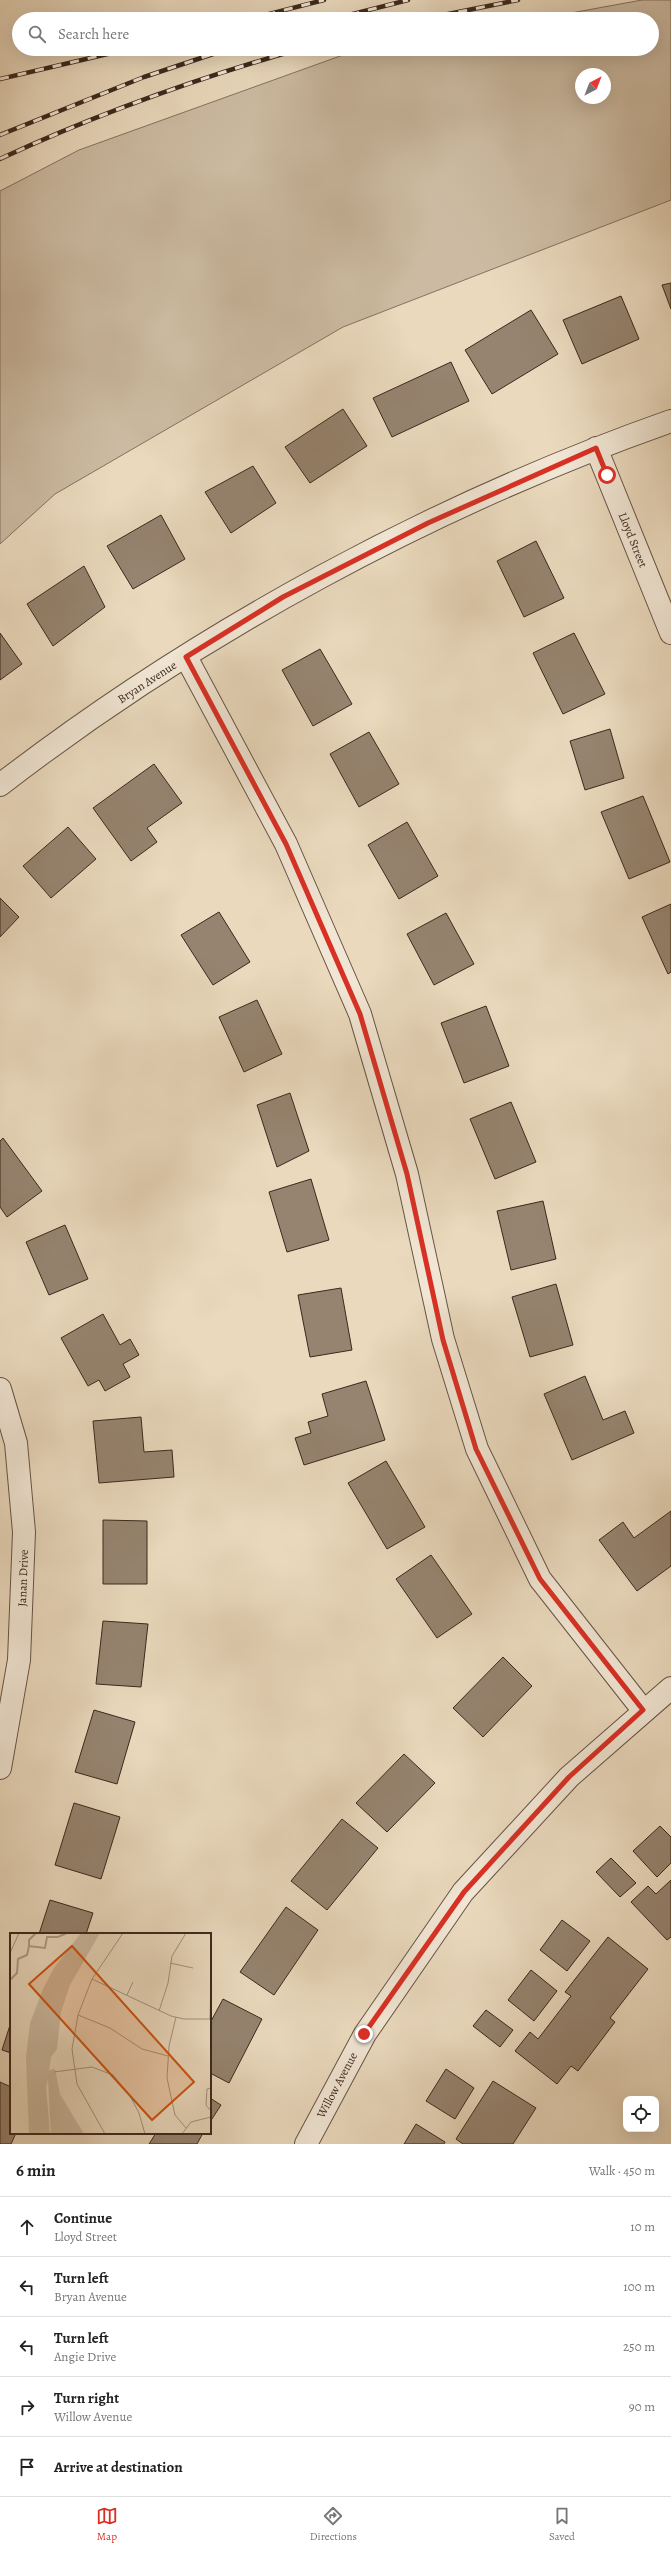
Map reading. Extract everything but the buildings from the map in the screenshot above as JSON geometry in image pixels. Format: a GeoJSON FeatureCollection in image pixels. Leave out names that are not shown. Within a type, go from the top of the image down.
{"type":"FeatureCollection","features":[{"type":"Feature","properties":{"kind":"street","name":"Bryan Avenue"},"geometry":{"type":"LineString","coordinates":[[0,785],[54,743],[186,657],[283,597],[407,534],[596,448],[671,421]]}},
{"type":"Feature","properties":{"kind":"street","name":"Lloyd Street"},"geometry":{"type":"LineString","coordinates":[[596,448],[671,633]]}},
{"type":"Feature","properties":{"kind":"street"},"geometry":{"type":"LineString","coordinates":[[186,657],[286,844],[360,1014],[407,1174],[443,1340],[476,1449],[540,1579],[643,1710]]}},
{"type":"Feature","properties":{"kind":"street","name":"Janan Drive"},"geometry":{"type":"LineString","coordinates":[[0,1389],[16,1443],[24,1532],[19,1660],[0,1768]]}},
{"type":"Feature","properties":{"kind":"street","name":"Willow Avenue"},"geometry":{"type":"LineString","coordinates":[[306,2144],[364,2034],[464,1892],[569,1777],[643,1710],[671,1688]]}},
{"type":"Feature","properties":{"kind":"shaded area"},"geometry":{"type":"Polygon","coordinates":[[[642,0],[671,0],[671,200],[343,327],[55,494],[0,544],[0,191],[79,150],[340,56],[659,56],[659,12],[576,12],[642,0]]]}},
{"type":"Feature","properties":{"kind":"railway"},"geometry":{"type":"LineString","coordinates":[[277,12],[324,0]]}},
{"type":"Feature","properties":{"kind":"railway"},"geometry":{"type":"LineString","coordinates":[[361,12],[408,0]]}},
{"type":"Feature","properties":{"kind":"railway"},"geometry":{"type":"LineString","coordinates":[[458,12],[518,0]]}},
{"type":"Feature","properties":{"kind":"railway"},"geometry":{"type":"LineString","coordinates":[[0,79],[99,56]]}},
{"type":"Feature","properties":{"kind":"railway"},"geometry":{"type":"LineString","coordinates":[[0,135],[144,77],[207,56]]}},
{"type":"Feature","properties":{"kind":"railway"},"geometry":{"type":"LineString","coordinates":[[0,159],[73,127],[148,98],[276,56]]}},
{"type":"Feature","properties":{"kind":"route"},"geometry":{"type":"LineString","coordinates":[[364,2034],[464,1892],[569,1777],[643,1710],[540,1579],[476,1449],[443,1340],[407,1174],[360,1014],[286,844],[186,657],[283,597],[428,523],[596,448],[607,475]]}}]}
